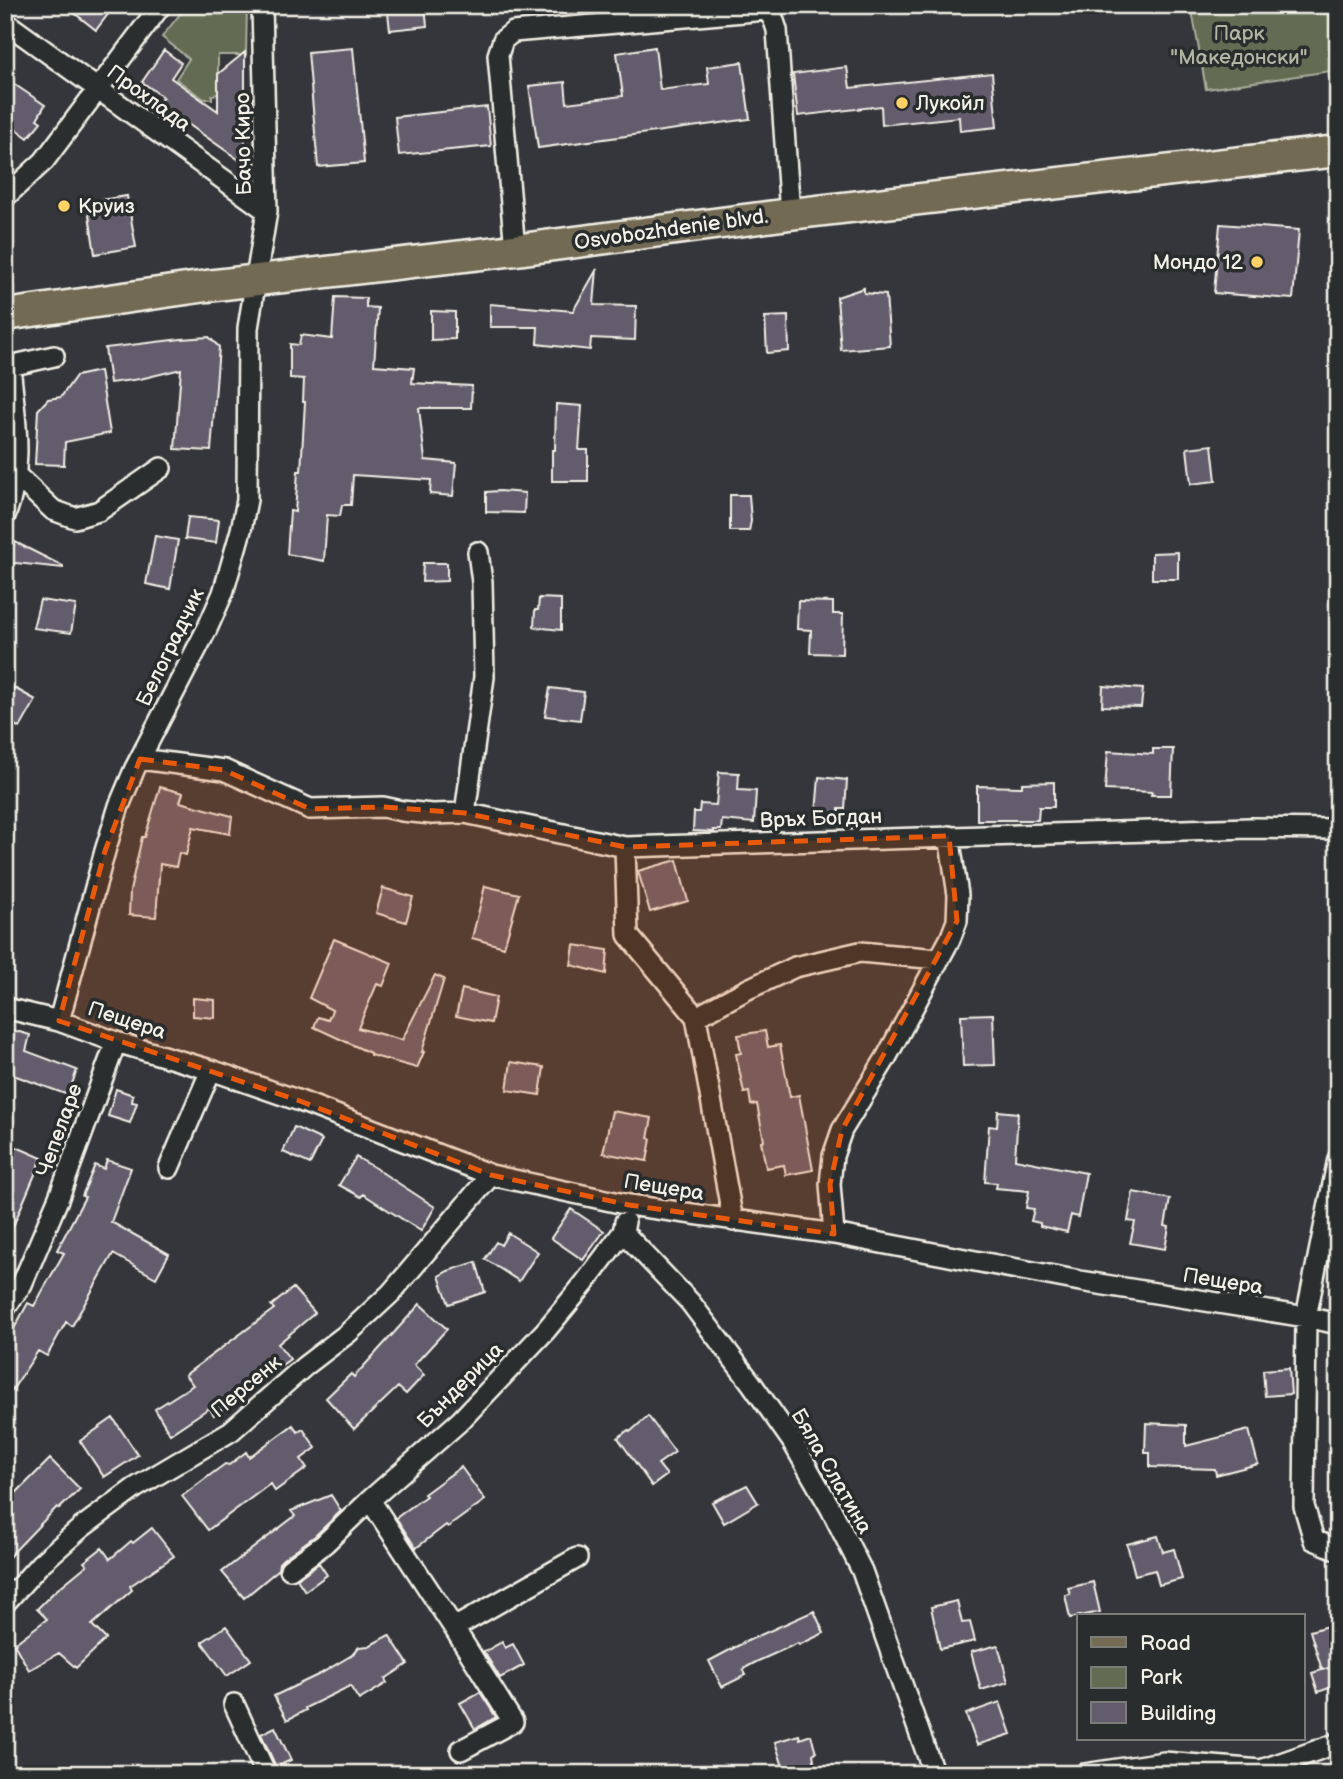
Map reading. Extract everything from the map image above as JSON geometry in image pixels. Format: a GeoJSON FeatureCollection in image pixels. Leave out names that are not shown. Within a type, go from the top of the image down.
{"type":"FeatureCollection","features":[{"type":"Feature","properties":{"kind":"main road","name":"Osvobozhdenie blvd."},"geometry":{"type":"LineString","coordinates":[[5,315],[207,286],[790,214],[1338,151]]}},
{"type":"Feature","properties":{"kind":"street"},"geometry":{"type":"LineString","coordinates":[[6,196],[44,161],[161,5]]}},
{"type":"Feature","properties":{"kind":"street","name":"Бачо Киро"},"geometry":{"type":"LineString","coordinates":[[256,280],[267,211],[262,5]]}},
{"type":"Feature","properties":{"kind":"street"},"geometry":{"type":"LineString","coordinates":[[515,250],[498,55],[503,40],[513,32],[766,10],[773,18],[777,30],[790,214]]}},
{"type":"Feature","properties":{"kind":"street","name":"Прохлада"},"geometry":{"type":"LineString","coordinates":[[5,22],[267,211]]}},
{"type":"Feature","properties":{"kind":"street","name":"Белоградчик"},"geometry":{"type":"LineString","coordinates":[[59,1021],[119,806],[223,593],[241,530],[247,500],[248,328],[256,280]]}},
{"type":"Feature","properties":{"kind":"street"},"geometry":{"type":"LineString","coordinates":[[5,516],[17,476],[18,444],[8,367],[54,356]]}},
{"type":"Feature","properties":{"kind":"street"},"geometry":{"type":"LineString","coordinates":[[17,476],[53,510],[75,518],[99,511],[161,468]]}},
{"type":"Feature","properties":{"kind":"street"},"geometry":{"type":"LineString","coordinates":[[465,813],[484,677],[482,582],[478,552]]}},
{"type":"Feature","properties":{"kind":"street","name":"Връх Богдан"},"geometry":{"type":"LineString","coordinates":[[140,759],[224,770],[310,809],[383,807],[432,814],[465,813],[625,847],[1250,828],[1338,829]]}},
{"type":"Feature","properties":{"kind":"street"},"geometry":{"type":"LineString","coordinates":[[834,1234],[830,1184],[833,1156],[842,1130],[886,1058],[957,921],[958,895],[949,836]]}},
{"type":"Feature","properties":{"kind":"street"},"geometry":{"type":"LineString","coordinates":[[625,847],[628,935],[696,1017],[733,1221]]}},
{"type":"Feature","properties":{"kind":"street"},"geometry":{"type":"LineString","coordinates":[[696,1017],[795,967],[860,952],[938,959]]}},
{"type":"Feature","properties":{"kind":"street","name":"Пещера"},"geometry":{"type":"LineString","coordinates":[[5,1007],[59,1021],[116,1042],[211,1070],[300,1101],[491,1175],[629,1205],[834,1234],[1080,1281],[1338,1324]]}},
{"type":"Feature","properties":{"kind":"street","name":"Чепеларе"},"geometry":{"type":"LineString","coordinates":[[5,1308],[22,1284],[59,1197],[116,1042]]}},
{"type":"Feature","properties":{"kind":"street"},"geometry":{"type":"LineString","coordinates":[[169,1168],[211,1070]]}},
{"type":"Feature","properties":{"kind":"street"},"geometry":{"type":"LineString","coordinates":[[1338,1159],[1306,1317],[1304,1506],[1314,1540],[1338,1550]]}},
{"type":"Feature","properties":{"kind":"street","name":"Персенк"},"geometry":{"type":"LineString","coordinates":[[5,1603],[40,1564],[81,1528],[135,1488],[231,1431],[304,1366],[348,1332],[391,1293],[491,1175]]}},
{"type":"Feature","properties":{"kind":"street","name":"Бъндерица"},"geometry":{"type":"LineString","coordinates":[[290,1569],[323,1545],[460,1421],[547,1330],[622,1232],[629,1205]]}},
{"type":"Feature","properties":{"kind":"street","name":"Бяла Слатина"},"geometry":{"type":"LineString","coordinates":[[622,1232],[690,1302],[737,1363],[792,1441],[825,1497],[862,1571],[934,1774]]}},
{"type":"Feature","properties":{"kind":"street"},"geometry":{"type":"LineString","coordinates":[[370,1500],[513,1722],[461,1750]]}},
{"type":"Feature","properties":{"kind":"street"},"geometry":{"type":"LineString","coordinates":[[454,1628],[577,1558]]}},
{"type":"Feature","properties":{"kind":"street"},"geometry":{"type":"LineString","coordinates":[[234,1703],[266,1774]]}},
{"type":"Feature","properties":{"kind":"street"},"geometry":{"type":"LineString","coordinates":[[1084,1774],[1164,1762],[1262,1772],[1338,1743]]}},
{"type":"Feature","properties":{"kind":"highlighted area"},"geometry":{"type":"Polygon","coordinates":[[[140,759],[224,770],[310,809],[383,807],[465,813],[625,847],[949,836],[957,921],[842,1130],[830,1184],[834,1234],[629,1205],[491,1175],[300,1101],[59,1021],[105,851],[140,759]]]}},
{"type":"Feature","properties":{"kind":"green space"},"geometry":{"type":"Polygon","coordinates":[[[187,5],[247,5],[246,55],[218,55],[218,94],[212,95],[212,99],[204,99],[176,79],[189,59],[162,37],[187,5]]]}},
{"type":"Feature","properties":{"kind":"green space","name":"Парк \"Македонски\""},"geometry":{"type":"Polygon","coordinates":[[[1191,5],[1338,5],[1338,70],[1206,89],[1191,5]]]}},
{"type":"Feature","properties":{"kind":"building"},"geometry":{"type":"Polygon","coordinates":[[[64,5],[115,5],[96,30],[64,5]]]}},
{"type":"Feature","properties":{"kind":"building"},"geometry":{"type":"Polygon","coordinates":[[[387,5],[425,5],[427,26],[390,30],[387,5]]]}},
{"type":"Feature","properties":{"kind":"building"},"geometry":{"type":"Polygon","coordinates":[[[655,47],[660,90],[709,84],[707,67],[742,62],[750,119],[538,148],[529,86],[565,82],[567,103],[623,96],[617,53],[655,47]]]}},
{"type":"Feature","properties":{"kind":"building"},"geometry":{"type":"Polygon","coordinates":[[[353,48],[364,163],[318,167],[308,52],[353,48]]]}},
{"type":"Feature","properties":{"kind":"building"},"geometry":{"type":"Polygon","coordinates":[[[164,50],[181,63],[171,78],[218,111],[218,74],[245,52],[245,164],[158,103],[163,97],[142,82],[164,50]]]}},
{"type":"Feature","properties":{"kind":"building"},"geometry":{"type":"Polygon","coordinates":[[[847,67],[850,88],[992,73],[997,127],[960,131],[959,117],[882,125],[881,106],[798,116],[793,74],[847,67]]]}},
{"type":"Feature","properties":{"kind":"building"},"geometry":{"type":"Polygon","coordinates":[[[5,78],[45,105],[37,119],[41,122],[28,138],[5,121],[5,78]]]}},
{"type":"Feature","properties":{"kind":"building"},"geometry":{"type":"Polygon","coordinates":[[[487,107],[491,146],[399,155],[395,117],[487,107]]]}},
{"type":"Feature","properties":{"kind":"building"},"geometry":{"type":"Polygon","coordinates":[[[127,196],[136,247],[95,254],[87,202],[127,196]]]}},
{"type":"Feature","properties":{"kind":"building","name":"Мондо 12"},"geometry":{"type":"Polygon","coordinates":[[[1220,224],[1299,230],[1293,299],[1214,293],[1220,224]]]}},
{"type":"Feature","properties":{"kind":"building"},"geometry":{"type":"Polygon","coordinates":[[[597,269],[594,305],[636,306],[635,340],[591,338],[590,350],[537,344],[538,327],[490,327],[490,304],[573,311],[597,269]]]}},
{"type":"Feature","properties":{"kind":"building"},"geometry":{"type":"Polygon","coordinates":[[[864,288],[864,293],[886,295],[890,346],[841,350],[837,297],[864,288]]]}},
{"type":"Feature","properties":{"kind":"building"},"geometry":{"type":"Polygon","coordinates":[[[335,297],[366,298],[366,307],[378,308],[374,365],[414,368],[412,383],[472,386],[471,408],[419,408],[425,460],[456,463],[453,496],[430,494],[431,480],[353,475],[351,505],[342,505],[340,516],[327,515],[324,561],[287,554],[290,511],[295,512],[298,471],[301,471],[305,402],[304,379],[290,378],[290,344],[299,345],[301,335],[332,339],[335,297]]]}},
{"type":"Feature","properties":{"kind":"building"},"geometry":{"type":"Polygon","coordinates":[[[431,311],[455,312],[455,339],[431,340],[431,311]]]}},
{"type":"Feature","properties":{"kind":"building"},"geometry":{"type":"Polygon","coordinates":[[[788,316],[789,351],[767,353],[765,317],[788,316]]]}},
{"type":"Feature","properties":{"kind":"building"},"geometry":{"type":"Polygon","coordinates":[[[209,337],[219,347],[211,451],[175,449],[181,369],[110,383],[105,348],[209,337]]]}},
{"type":"Feature","properties":{"kind":"building"},"geometry":{"type":"Polygon","coordinates":[[[100,371],[110,433],[65,442],[64,465],[35,464],[38,410],[48,399],[61,397],[76,376],[100,371]]]}},
{"type":"Feature","properties":{"kind":"building"},"geometry":{"type":"Polygon","coordinates":[[[556,404],[582,406],[579,450],[588,450],[588,481],[552,481],[556,404]]]}},
{"type":"Feature","properties":{"kind":"building"},"geometry":{"type":"Polygon","coordinates":[[[1212,445],[1216,481],[1191,484],[1187,448],[1212,445]]]}},
{"type":"Feature","properties":{"kind":"building"},"geometry":{"type":"Polygon","coordinates":[[[486,492],[525,493],[524,513],[486,512],[486,492]]]}},
{"type":"Feature","properties":{"kind":"building"},"geometry":{"type":"Polygon","coordinates":[[[730,495],[749,495],[749,531],[730,531],[730,495]]]}},
{"type":"Feature","properties":{"kind":"building"},"geometry":{"type":"Polygon","coordinates":[[[188,517],[219,520],[216,543],[185,539],[188,517]]]}},
{"type":"Feature","properties":{"kind":"building"},"geometry":{"type":"Polygon","coordinates":[[[155,536],[178,540],[170,589],[146,584],[155,536]]]}},
{"type":"Feature","properties":{"kind":"building"},"geometry":{"type":"Polygon","coordinates":[[[15,542],[63,566],[63,568],[5,562],[15,542]]]}},
{"type":"Feature","properties":{"kind":"building"},"geometry":{"type":"Polygon","coordinates":[[[1178,552],[1178,579],[1152,579],[1152,553],[1178,552]]]}},
{"type":"Feature","properties":{"kind":"building"},"geometry":{"type":"Polygon","coordinates":[[[423,563],[447,563],[447,581],[422,582],[423,563]]]}},
{"type":"Feature","properties":{"kind":"building"},"geometry":{"type":"Polygon","coordinates":[[[539,598],[561,599],[561,630],[534,627],[539,598]]]}},
{"type":"Feature","properties":{"kind":"building"},"geometry":{"type":"Polygon","coordinates":[[[40,600],[76,605],[71,633],[33,628],[40,600]]]}},
{"type":"Feature","properties":{"kind":"building"},"geometry":{"type":"Polygon","coordinates":[[[798,601],[833,602],[833,614],[843,614],[842,654],[810,653],[811,630],[797,629],[798,601]]]}},
{"type":"Feature","properties":{"kind":"building"},"geometry":{"type":"Polygon","coordinates":[[[5,683],[36,700],[20,728],[5,720],[5,683]]]}},
{"type":"Feature","properties":{"kind":"building"},"geometry":{"type":"Polygon","coordinates":[[[1103,686],[1143,689],[1141,707],[1102,706],[1103,686]]]}},
{"type":"Feature","properties":{"kind":"building"},"geometry":{"type":"Polygon","coordinates":[[[550,688],[584,692],[580,720],[545,716],[550,688]]]}},
{"type":"Feature","properties":{"kind":"building"},"geometry":{"type":"Polygon","coordinates":[[[1153,749],[1173,749],[1171,795],[1105,790],[1108,751],[1153,754],[1153,749]]]}},
{"type":"Feature","properties":{"kind":"building"},"geometry":{"type":"Polygon","coordinates":[[[719,772],[739,773],[738,790],[756,791],[754,823],[722,820],[721,830],[693,831],[694,812],[699,812],[700,804],[716,805],[719,772]]]}},
{"type":"Feature","properties":{"kind":"building"},"geometry":{"type":"Polygon","coordinates":[[[819,777],[847,780],[845,809],[839,809],[839,815],[816,813],[819,777]]]}},
{"type":"Feature","properties":{"kind":"building"},"geometry":{"type":"Polygon","coordinates":[[[1054,782],[1054,807],[1039,807],[1038,820],[977,820],[977,786],[1022,787],[1022,783],[1054,782]]]}},
{"type":"Feature","properties":{"kind":"building"},"geometry":{"type":"Polygon","coordinates":[[[160,787],[183,793],[180,802],[232,816],[230,834],[193,827],[186,855],[179,853],[176,867],[160,864],[156,917],[129,915],[130,891],[142,837],[145,837],[160,787]]]}},
{"type":"Feature","properties":{"kind":"building"},"geometry":{"type":"Polygon","coordinates":[[[677,860],[688,901],[650,912],[638,871],[677,860]]]}},
{"type":"Feature","properties":{"kind":"building"},"geometry":{"type":"Polygon","coordinates":[[[485,886],[519,894],[504,947],[472,938],[485,886]]]}},
{"type":"Feature","properties":{"kind":"building"},"geometry":{"type":"Polygon","coordinates":[[[383,888],[413,897],[406,922],[376,913],[383,888]]]}},
{"type":"Feature","properties":{"kind":"building"},"geometry":{"type":"Polygon","coordinates":[[[334,939],[392,963],[383,986],[377,984],[358,1028],[402,1040],[435,975],[444,979],[417,1068],[370,1055],[314,1027],[318,1017],[328,1020],[332,1010],[309,998],[334,939]]]}},
{"type":"Feature","properties":{"kind":"building"},"geometry":{"type":"Polygon","coordinates":[[[574,945],[608,950],[606,974],[571,965],[574,945]]]}},
{"type":"Feature","properties":{"kind":"building"},"geometry":{"type":"Polygon","coordinates":[[[462,989],[496,997],[491,1023],[456,1016],[462,989]]]}},
{"type":"Feature","properties":{"kind":"building"},"geometry":{"type":"Polygon","coordinates":[[[193,998],[215,1000],[215,1018],[193,1016],[193,998]]]}},
{"type":"Feature","properties":{"kind":"building"},"geometry":{"type":"Polygon","coordinates":[[[993,1014],[995,1065],[963,1066],[961,1015],[993,1014]]]}},
{"type":"Feature","properties":{"kind":"building"},"geometry":{"type":"Polygon","coordinates":[[[5,1028],[30,1035],[26,1051],[77,1070],[68,1095],[5,1072],[5,1028]]]}},
{"type":"Feature","properties":{"kind":"building"},"geometry":{"type":"Polygon","coordinates":[[[765,1031],[768,1047],[780,1045],[790,1097],[799,1095],[813,1170],[786,1175],[784,1165],[766,1168],[757,1104],[751,1105],[749,1092],[744,1093],[736,1054],[741,1053],[738,1035],[765,1031]]]}},
{"type":"Feature","properties":{"kind":"building"},"geometry":{"type":"Polygon","coordinates":[[[511,1062],[544,1067],[540,1095],[507,1090],[511,1062]]]}},
{"type":"Feature","properties":{"kind":"building"},"geometry":{"type":"Polygon","coordinates":[[[116,1089],[133,1095],[132,1102],[137,1103],[130,1123],[108,1116],[116,1089]]]}},
{"type":"Feature","properties":{"kind":"building"},"geometry":{"type":"Polygon","coordinates":[[[612,1111],[652,1118],[647,1161],[603,1153],[612,1111]]]}},
{"type":"Feature","properties":{"kind":"building"},"geometry":{"type":"Polygon","coordinates":[[[998,1111],[1018,1113],[1015,1159],[1086,1173],[1078,1217],[1071,1215],[1067,1232],[1040,1226],[1040,1223],[1031,1221],[1034,1209],[1026,1208],[1029,1191],[996,1188],[997,1183],[985,1182],[989,1126],[997,1127],[998,1111]]]}},
{"type":"Feature","properties":{"kind":"building"},"geometry":{"type":"Polygon","coordinates":[[[294,1127],[322,1140],[310,1164],[283,1152],[294,1127]]]}},
{"type":"Feature","properties":{"kind":"building"},"geometry":{"type":"Polygon","coordinates":[[[5,1142],[42,1158],[5,1245],[5,1142]]]}},
{"type":"Feature","properties":{"kind":"building"},"geometry":{"type":"Polygon","coordinates":[[[356,1157],[435,1207],[421,1231],[363,1194],[361,1197],[339,1185],[356,1157]]]}},
{"type":"Feature","properties":{"kind":"building"},"geometry":{"type":"Polygon","coordinates":[[[107,1160],[131,1168],[111,1222],[169,1254],[156,1278],[113,1254],[72,1326],[66,1322],[47,1356],[38,1351],[5,1401],[5,1345],[28,1303],[34,1306],[64,1253],[57,1250],[85,1197],[82,1196],[95,1165],[104,1169],[107,1160]]]}},
{"type":"Feature","properties":{"kind":"building"},"geometry":{"type":"Polygon","coordinates":[[[1133,1192],[1170,1199],[1165,1226],[1169,1227],[1165,1249],[1130,1243],[1135,1222],[1128,1221],[1133,1192]]]}},
{"type":"Feature","properties":{"kind":"building"},"geometry":{"type":"Polygon","coordinates":[[[571,1209],[604,1231],[583,1260],[551,1238],[571,1209]]]}},
{"type":"Feature","properties":{"kind":"building"},"geometry":{"type":"Polygon","coordinates":[[[508,1233],[538,1252],[519,1281],[485,1259],[496,1242],[501,1245],[508,1233]]]}},
{"type":"Feature","properties":{"kind":"building"},"geometry":{"type":"Polygon","coordinates":[[[476,1262],[485,1292],[449,1304],[439,1276],[476,1262]]]}},
{"type":"Feature","properties":{"kind":"building"},"geometry":{"type":"Polygon","coordinates":[[[293,1288],[315,1313],[278,1344],[290,1359],[214,1415],[209,1408],[170,1434],[155,1409],[193,1385],[185,1375],[274,1309],[271,1306],[293,1288]]]}},
{"type":"Feature","properties":{"kind":"building"},"geometry":{"type":"Polygon","coordinates":[[[420,1304],[447,1329],[414,1365],[424,1375],[406,1394],[398,1387],[354,1429],[326,1398],[351,1374],[354,1377],[420,1304]]]}},
{"type":"Feature","properties":{"kind":"building"},"geometry":{"type":"Polygon","coordinates":[[[1289,1368],[1291,1394],[1265,1396],[1263,1370],[1289,1368]]]}},
{"type":"Feature","properties":{"kind":"building"},"geometry":{"type":"Polygon","coordinates":[[[648,1416],[675,1452],[658,1464],[667,1475],[652,1486],[618,1438],[628,1430],[630,1432],[648,1416]]]}},
{"type":"Feature","properties":{"kind":"building"},"geometry":{"type":"Polygon","coordinates":[[[113,1418],[138,1455],[104,1477],[80,1441],[113,1418]]]}},
{"type":"Feature","properties":{"kind":"building"},"geometry":{"type":"Polygon","coordinates":[[[1146,1423],[1186,1425],[1186,1446],[1249,1430],[1258,1464],[1216,1475],[1215,1469],[1150,1467],[1150,1453],[1145,1453],[1146,1423]]]}},
{"type":"Feature","properties":{"kind":"building"},"geometry":{"type":"Polygon","coordinates":[[[293,1425],[298,1432],[303,1429],[316,1448],[301,1459],[307,1468],[275,1491],[270,1484],[208,1530],[182,1496],[225,1464],[229,1465],[246,1452],[249,1457],[293,1425]]]}},
{"type":"Feature","properties":{"kind":"building"},"geometry":{"type":"Polygon","coordinates":[[[50,1459],[80,1489],[59,1509],[57,1507],[5,1561],[5,1504],[50,1459]]]}},
{"type":"Feature","properties":{"kind":"building"},"geometry":{"type":"Polygon","coordinates":[[[461,1467],[485,1500],[416,1548],[396,1518],[461,1467]]]}},
{"type":"Feature","properties":{"kind":"building"},"geometry":{"type":"Polygon","coordinates":[[[747,1485],[758,1503],[724,1523],[712,1502],[747,1485]]]}},
{"type":"Feature","properties":{"kind":"building"},"geometry":{"type":"Polygon","coordinates":[[[331,1495],[341,1511],[315,1536],[283,1559],[278,1570],[244,1598],[222,1572],[295,1516],[291,1511],[331,1495]]]}},
{"type":"Feature","properties":{"kind":"building"},"geometry":{"type":"Polygon","coordinates":[[[152,1528],[174,1556],[130,1586],[132,1590],[92,1625],[106,1639],[76,1668],[59,1653],[29,1670],[14,1644],[47,1619],[37,1609],[87,1565],[84,1562],[102,1548],[110,1559],[152,1528]]]}},
{"type":"Feature","properties":{"kind":"building"},"geometry":{"type":"Polygon","coordinates":[[[1158,1536],[1163,1552],[1174,1549],[1182,1579],[1159,1585],[1155,1570],[1135,1575],[1127,1544],[1158,1536]]]}},
{"type":"Feature","properties":{"kind":"building"},"geometry":{"type":"Polygon","coordinates":[[[319,1563],[327,1575],[305,1591],[297,1579],[319,1563]]]}},
{"type":"Feature","properties":{"kind":"building"},"geometry":{"type":"Polygon","coordinates":[[[1093,1582],[1100,1612],[1077,1614],[1077,1617],[1070,1618],[1065,1595],[1070,1594],[1068,1588],[1093,1582]]]}},
{"type":"Feature","properties":{"kind":"building"},"geometry":{"type":"Polygon","coordinates":[[[957,1601],[962,1623],[970,1622],[975,1641],[940,1649],[931,1607],[957,1601]]]}},
{"type":"Feature","properties":{"kind":"building"},"geometry":{"type":"Polygon","coordinates":[[[814,1611],[824,1633],[756,1662],[743,1669],[746,1675],[722,1687],[709,1661],[814,1611]]]}},
{"type":"Feature","properties":{"kind":"building"},"geometry":{"type":"Polygon","coordinates":[[[1338,1623],[1338,1665],[1322,1670],[1310,1631],[1338,1623]]]}},
{"type":"Feature","properties":{"kind":"building"},"geometry":{"type":"Polygon","coordinates":[[[226,1626],[251,1660],[227,1676],[202,1642],[226,1626]]]}},
{"type":"Feature","properties":{"kind":"building"},"geometry":{"type":"Polygon","coordinates":[[[389,1635],[408,1664],[385,1679],[387,1683],[359,1700],[350,1686],[287,1720],[274,1696],[320,1674],[352,1655],[359,1647],[369,1646],[389,1635]]]}},
{"type":"Feature","properties":{"kind":"building"},"geometry":{"type":"Polygon","coordinates":[[[502,1642],[505,1648],[513,1644],[524,1665],[500,1678],[484,1652],[502,1642]]]}},
{"type":"Feature","properties":{"kind":"building"},"geometry":{"type":"Polygon","coordinates":[[[998,1645],[1008,1682],[981,1690],[971,1652],[998,1645]]]}},
{"type":"Feature","properties":{"kind":"building"},"geometry":{"type":"Polygon","coordinates":[[[1332,1667],[1338,1685],[1318,1692],[1312,1673],[1332,1667]]]}},
{"type":"Feature","properties":{"kind":"building"},"geometry":{"type":"Polygon","coordinates":[[[480,1692],[496,1717],[475,1729],[460,1703],[480,1692]]]}},
{"type":"Feature","properties":{"kind":"building"},"geometry":{"type":"Polygon","coordinates":[[[1000,1702],[1011,1734],[977,1745],[966,1714],[1000,1702]]]}},
{"type":"Feature","properties":{"kind":"building"},"geometry":{"type":"Polygon","coordinates":[[[275,1727],[291,1760],[276,1767],[261,1734],[275,1727]]]}},
{"type":"Feature","properties":{"kind":"building"},"geometry":{"type":"Polygon","coordinates":[[[799,1735],[800,1739],[811,1735],[816,1752],[813,1754],[815,1765],[785,1773],[775,1742],[799,1735]]]}},
{"type":"Feature","properties":{"kind":"place","name":"Лукойл"},"geometry":{"type":"Point","coordinates":[902,103]}},
{"type":"Feature","properties":{"kind":"place","name":"Круиз"},"geometry":{"type":"Point","coordinates":[64,206]}},
{"type":"Feature","properties":{"kind":"place","name":"Мондо 12"},"geometry":{"type":"Point","coordinates":[1257,262]}}]}
